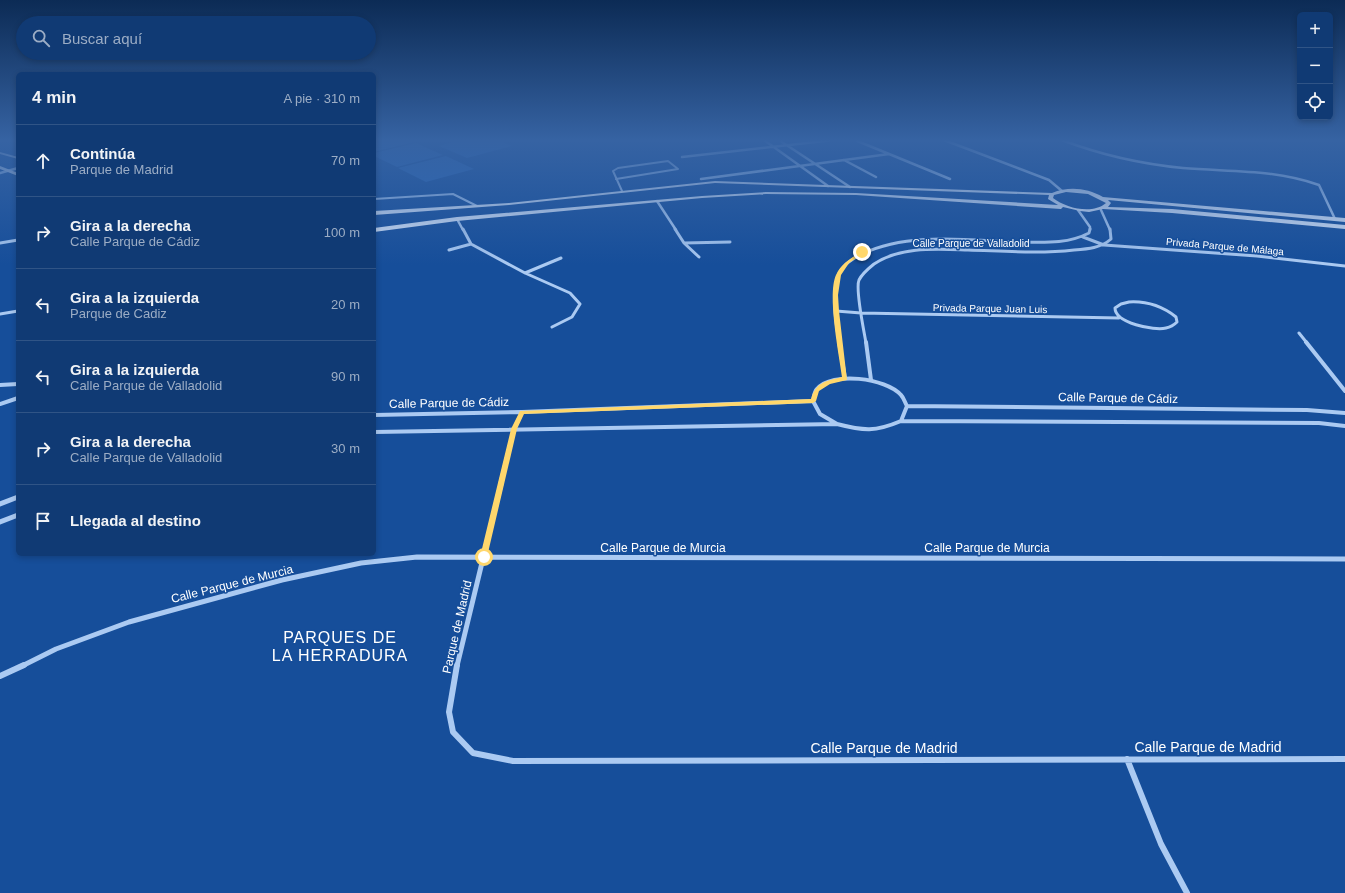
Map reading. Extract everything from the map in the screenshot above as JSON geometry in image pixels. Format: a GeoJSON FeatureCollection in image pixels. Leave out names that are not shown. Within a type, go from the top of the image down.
{"type":"FeatureCollection","features":[{"type":"Feature","properties":{"kind":"main road"},"geometry":{"type":"LineString","coordinates":[[735,182],[726,187],[727,190],[739,194]]}},
{"type":"Feature","properties":{"kind":"main road"},"geometry":{"type":"LineString","coordinates":[[376,213],[477,206],[693,183],[735,182],[1052,194],[1062,191],[1084,192],[1102,198],[1345,220]]}},
{"type":"Feature","properties":{"kind":"main road"},"geometry":{"type":"LineString","coordinates":[[693,183],[707,190],[702,197]]}},
{"type":"Feature","properties":{"kind":"main road"},"geometry":{"type":"LineString","coordinates":[[376,230],[457,219],[739,194],[790,192],[856,194],[1065,207]]}},
{"type":"Feature","properties":{"kind":"main road"},"geometry":{"type":"LineString","coordinates":[[1052,194],[1050,198],[1055,203],[1078,210],[1103,209],[1172,211],[1345,227]]}},
{"type":"Feature","properties":{"kind":"main road"},"geometry":{"type":"LineString","coordinates":[[1102,198],[1108,203],[1103,209]]}},
{"type":"Feature","properties":{"kind":"street"},"geometry":{"type":"LineString","coordinates":[[822,182],[828,186]]}},
{"type":"Feature","properties":{"kind":"street"},"geometry":{"type":"LineString","coordinates":[[842,182],[850,187]]}},
{"type":"Feature","properties":{"kind":"street"},"geometry":{"type":"LineString","coordinates":[[1051,182],[1062,191]]}},
{"type":"Feature","properties":{"kind":"street"},"geometry":{"type":"LineString","coordinates":[[1312,182],[1319,185],[1335,219]]}},
{"type":"Feature","properties":{"kind":"street"},"geometry":{"type":"LineString","coordinates":[[657,201],[684,243],[699,257]]}},
{"type":"Feature","properties":{"kind":"street"},"geometry":{"type":"LineString","coordinates":[[1083,237],[1104,245],[1111,239],[1111,231],[1103,209]]}},
{"type":"Feature","properties":{"kind":"street"},"geometry":{"type":"LineString","coordinates":[[1078,210],[1090,227],[1089,233],[1083,237]]}},
{"type":"Feature","properties":{"kind":"street"},"geometry":{"type":"LineString","coordinates":[[457,219],[471,244],[525,273],[570,293],[580,304],[572,317],[552,327]]}},
{"type":"Feature","properties":{"kind":"street","name":"Calle Parque de Valladolid"},"geometry":{"type":"LineString","coordinates":[[845,378],[836,311],[838,275],[847,262],[862,252],[889,244],[927,240],[1047,242],[1083,237]]}},
{"type":"Feature","properties":{"kind":"street"},"geometry":{"type":"LineString","coordinates":[[0,243],[16,240]]}},
{"type":"Feature","properties":{"kind":"street"},"geometry":{"type":"LineString","coordinates":[[684,243],[730,242]]}},
{"type":"Feature","properties":{"kind":"street"},"geometry":{"type":"LineString","coordinates":[[449,250],[471,244]]}},
{"type":"Feature","properties":{"kind":"street","name":"Privada Parque de Málaga"},"geometry":{"type":"LineString","coordinates":[[1104,245],[1257,256],[1345,266]]}},
{"type":"Feature","properties":{"kind":"street","name":"Calle Parque de Valladolid"},"geometry":{"type":"LineString","coordinates":[[871,380],[861,313],[859,280],[869,268],[882,258],[907,251],[933,249],[1060,252],[1087,249],[1104,245]]}},
{"type":"Feature","properties":{"kind":"street"},"geometry":{"type":"LineString","coordinates":[[525,273],[562,258]]}},
{"type":"Feature","properties":{"kind":"street","name":"Privada Parque Juan Luis"},"geometry":{"type":"LineString","coordinates":[[836,311],[861,313],[1119,318],[1136,325],[1158,329],[1174,326],[1177,322],[1176,317],[1164,308],[1154,304],[1133,301],[1118,304],[1115,308],[1115,312],[1119,318]]}},
{"type":"Feature","properties":{"kind":"street"},"geometry":{"type":"LineString","coordinates":[[0,314],[16,311]]}},
{"type":"Feature","properties":{"kind":"street"},"geometry":{"type":"LineString","coordinates":[[1299,332],[1345,390]]}},
{"type":"Feature","properties":{"kind":"street"},"geometry":{"type":"LineString","coordinates":[[837,424],[820,414],[813,401],[816,390],[828,382],[845,378],[871,380],[888,386],[901,396],[907,406],[901,421]]}},
{"type":"Feature","properties":{"kind":"street"},"geometry":{"type":"LineString","coordinates":[[0,385],[16,384]]}},
{"type":"Feature","properties":{"kind":"street"},"geometry":{"type":"LineString","coordinates":[[0,404],[16,399]]}},
{"type":"Feature","properties":{"kind":"street","name":"Calle Parque de Cádiz"},"geometry":{"type":"LineString","coordinates":[[376,415],[522,412],[813,401]]}},
{"type":"Feature","properties":{"kind":"street","name":"Calle Parque de Cádiz"},"geometry":{"type":"LineString","coordinates":[[907,406],[1307,410],[1345,413]]}},
{"type":"Feature","properties":{"kind":"street","name":"Parque de Madrid"},"geometry":{"type":"LineString","coordinates":[[449,712],[457,664],[514,429],[522,412]]}},
{"type":"Feature","properties":{"kind":"street","name":"Calle Parque de Cádiz"},"geometry":{"type":"LineString","coordinates":[[376,432],[837,424],[860,430],[884,428],[901,421],[1319,423],[1345,426]]}},
{"type":"Feature","properties":{"kind":"street"},"geometry":{"type":"LineString","coordinates":[[0,504],[16,498]]}},
{"type":"Feature","properties":{"kind":"street"},"geometry":{"type":"LineString","coordinates":[[0,522],[16,516]]}},
{"type":"Feature","properties":{"kind":"street","name":"Calle Parque de Murcia"},"geometry":{"type":"LineString","coordinates":[[0,676],[56,649],[129,622],[282,580],[375,562],[417,557],[1345,559]]}},
{"type":"Feature","properties":{"kind":"street","name":"Calle Parque de Madrid"},"geometry":{"type":"LineString","coordinates":[[449,712],[453,732],[473,753],[513,761],[1345,759]]}},
{"type":"Feature","properties":{"kind":"street"},"geometry":{"type":"LineString","coordinates":[[1127,759],[1149,818],[1178,878],[1187,893]]}},
{"type":"Feature","properties":{"kind":"lane"},"geometry":{"type":"LineString","coordinates":[[618,182],[622,191]]}},
{"type":"Feature","properties":{"kind":"lane"},"geometry":{"type":"LineString","coordinates":[[376,200],[453,194],[477,206]]}},
{"type":"Feature","properties":{"kind":"district","name":"PARQUES DE LA HERRADURA"},"geometry":{"type":"Point","coordinates":[340,646]}},
{"type":"Feature","properties":{"kind":"route"},"geometry":{"type":"LineString","coordinates":[[484,557],[514,429],[522,412],[813,401],[816,390],[828,382],[845,378],[838,337],[836,311],[838,275],[847,262],[862,252]]}}]}
